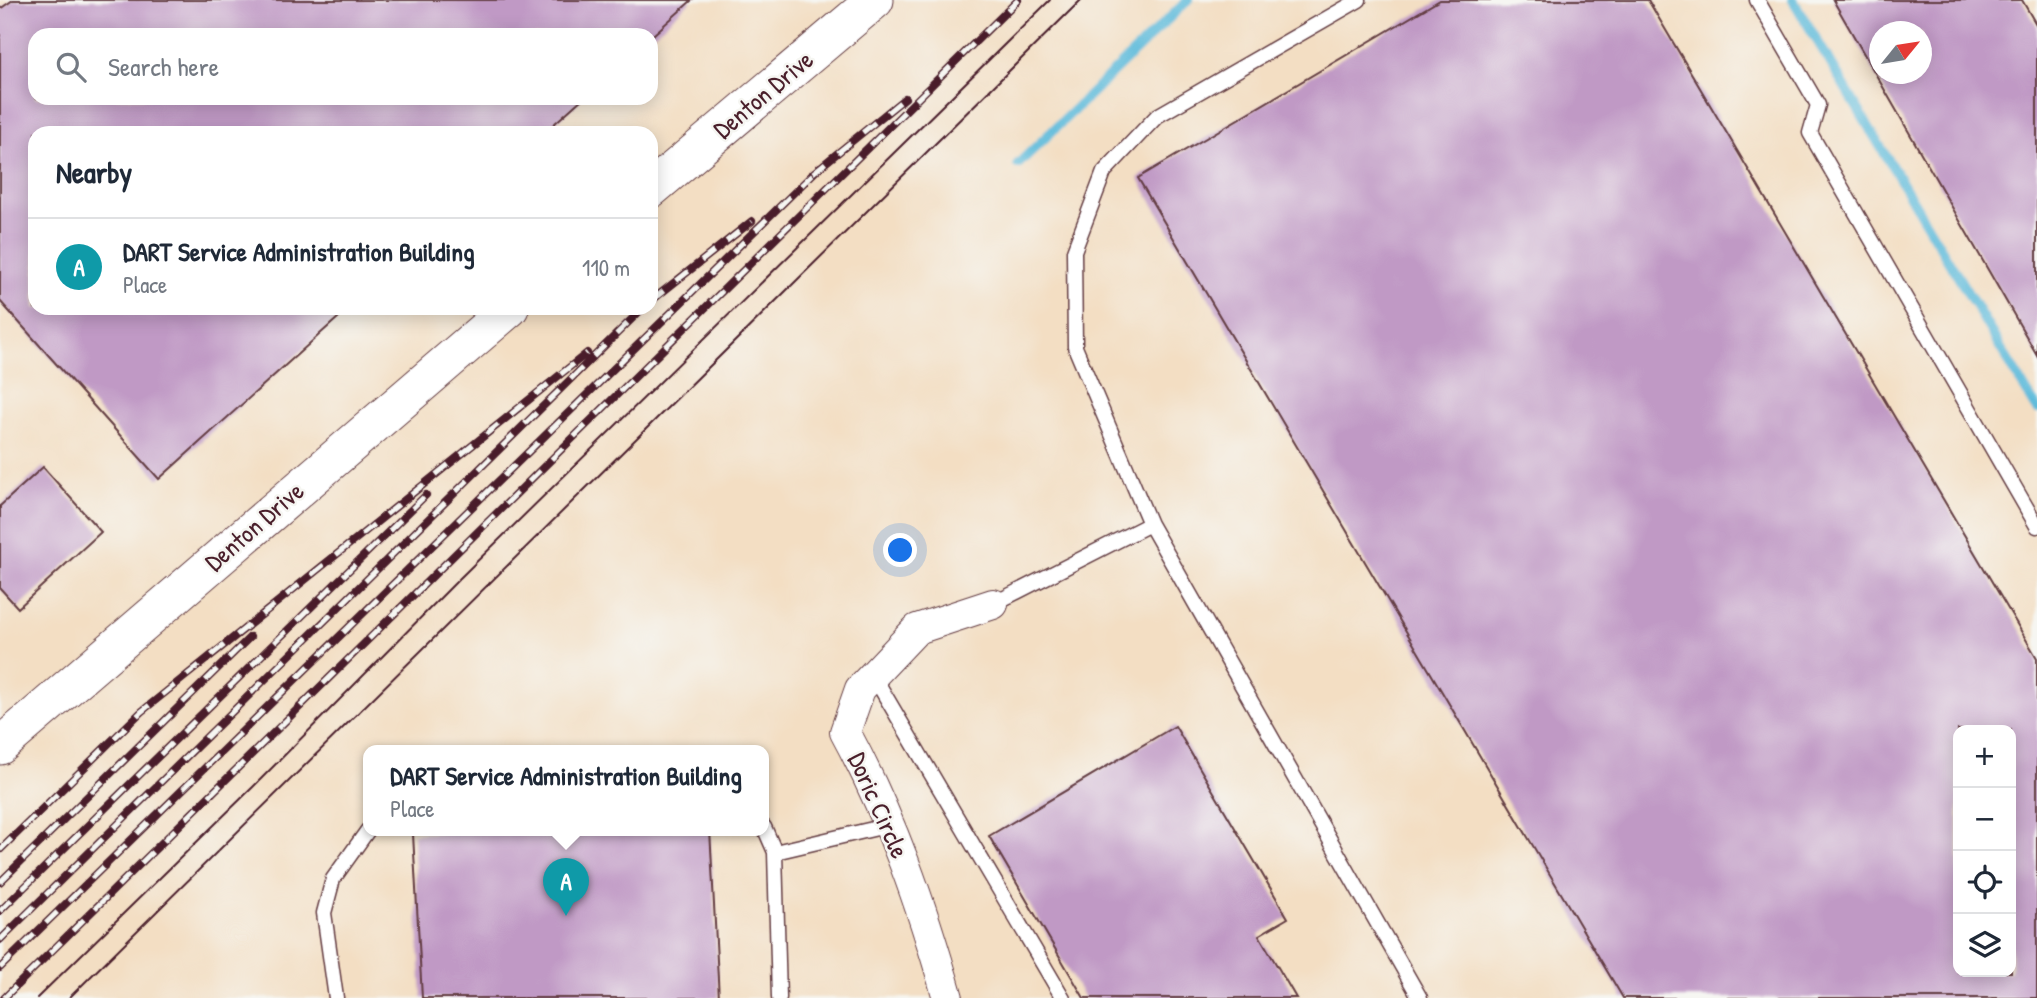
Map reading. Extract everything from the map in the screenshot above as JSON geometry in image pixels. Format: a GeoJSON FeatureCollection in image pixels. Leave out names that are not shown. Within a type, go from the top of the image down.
{"type":"FeatureCollection","features":[{"type":"Feature","properties":{"kind":"street","name":"Denton Drive"},"geometry":{"type":"LineString","coordinates":[[658,183],[875,0]]}},
{"type":"Feature","properties":{"kind":"street","name":"Denton Drive"},"geometry":{"type":"LineString","coordinates":[[0,746],[502,315]]}},
{"type":"Feature","properties":{"kind":"street","name":"Doric Circle"},"geometry":{"type":"LineString","coordinates":[[948,998],[912,879],[876,790],[845,732],[860,689],[916,629],[993,604]]}},
{"type":"Feature","properties":{"kind":"lane"},"geometry":{"type":"LineString","coordinates":[[1359,0],[1157,116],[1104,172],[1074,251],[1075,347],[1150,524],[1420,998]]}},
{"type":"Feature","properties":{"kind":"lane"},"geometry":{"type":"LineString","coordinates":[[1757,0],[1818,105],[1810,133],[2037,526]]}},
{"type":"Feature","properties":{"kind":"lane"},"geometry":{"type":"LineString","coordinates":[[993,604],[1150,524]]}},
{"type":"Feature","properties":{"kind":"lane"},"geometry":{"type":"LineString","coordinates":[[873,675],[1063,998]]}},
{"type":"Feature","properties":{"kind":"lane"},"geometry":{"type":"LineString","coordinates":[[775,852],[890,825]]}},
{"type":"Feature","properties":{"kind":"lane"},"geometry":{"type":"LineString","coordinates":[[336,998],[324,913],[333,879],[364,836]]}},
{"type":"Feature","properties":{"kind":"lane"},"geometry":{"type":"LineString","coordinates":[[768,836],[775,852],[779,998]]}},
{"type":"Feature","properties":{"kind":"building"},"geometry":{"type":"Polygon","coordinates":[[[13,0],[692,0],[658,31],[658,28],[28,28],[28,105],[575,105],[552,126],[28,126],[28,315],[341,315],[159,479],[0,301],[0,9],[13,0]]]}},
{"type":"Feature","properties":{"kind":"building"},"geometry":{"type":"Polygon","coordinates":[[[1440,0],[1648,0],[2037,658],[2037,998],[1623,998],[1138,178],[1440,0]]]}},
{"type":"Feature","properties":{"kind":"building"},"geometry":{"type":"Polygon","coordinates":[[[1833,0],[2022,0],[2037,26],[2037,355],[1881,84],[1932,84],[1932,21],[1869,21],[1869,63],[1833,0]]]}},
{"type":"Feature","properties":{"kind":"building"},"geometry":{"type":"Polygon","coordinates":[[[43,467],[101,532],[18,608],[0,588],[0,506],[43,467]]]}},
{"type":"Feature","properties":{"kind":"building"},"geometry":{"type":"Polygon","coordinates":[[[1175,726],[1288,918],[1259,935],[1296,998],[1084,998],[989,836],[1175,726]]]}},
{"type":"Feature","properties":{"kind":"building"},"geometry":{"type":"Polygon","coordinates":[[[413,836],[710,836],[719,998],[422,998],[413,836]]]}},
{"type":"Feature","properties":{"kind":"waterway"},"geometry":{"type":"LineString","coordinates":[[1018,164],[1188,0]]}},
{"type":"Feature","properties":{"kind":"waterway"},"geometry":{"type":"LineString","coordinates":[[1793,0],[2037,409]]}},
{"type":"Feature","properties":{"kind":"tram line"},"geometry":{"type":"LineString","coordinates":[[37,998],[253,787],[460,578],[1050,0]]}},
{"type":"Feature","properties":{"kind":"tram line"},"geometry":{"type":"LineString","coordinates":[[69,998],[1081,0]]}},
{"type":"Feature","properties":{"kind":"railway"},"geometry":{"type":"LineString","coordinates":[[4,998],[1018,0]]}},
{"type":"Feature","properties":{"kind":"railway"},"geometry":{"type":"LineString","coordinates":[[813,173],[905,98]]}},
{"type":"Feature","properties":{"kind":"railway"},"geometry":{"type":"LineString","coordinates":[[0,968],[820,167]]}},
{"type":"Feature","properties":{"kind":"railway"},"geometry":{"type":"LineString","coordinates":[[658,295],[752,221]]}},
{"type":"Feature","properties":{"kind":"railway"},"geometry":{"type":"LineString","coordinates":[[0,940],[636,315]]}},
{"type":"Feature","properties":{"kind":"railway"},"geometry":{"type":"LineString","coordinates":[[0,850],[141,712],[587,353]]}},
{"type":"Feature","properties":{"kind":"railway"},"geometry":{"type":"LineString","coordinates":[[0,911],[426,495]]}},
{"type":"Feature","properties":{"kind":"railway"},"geometry":{"type":"LineString","coordinates":[[0,882],[250,637]]}},
{"type":"Feature","properties":{"kind":"place","name":"DART Service Administration Building"},"geometry":{"type":"Point","coordinates":[566,916]}}]}
